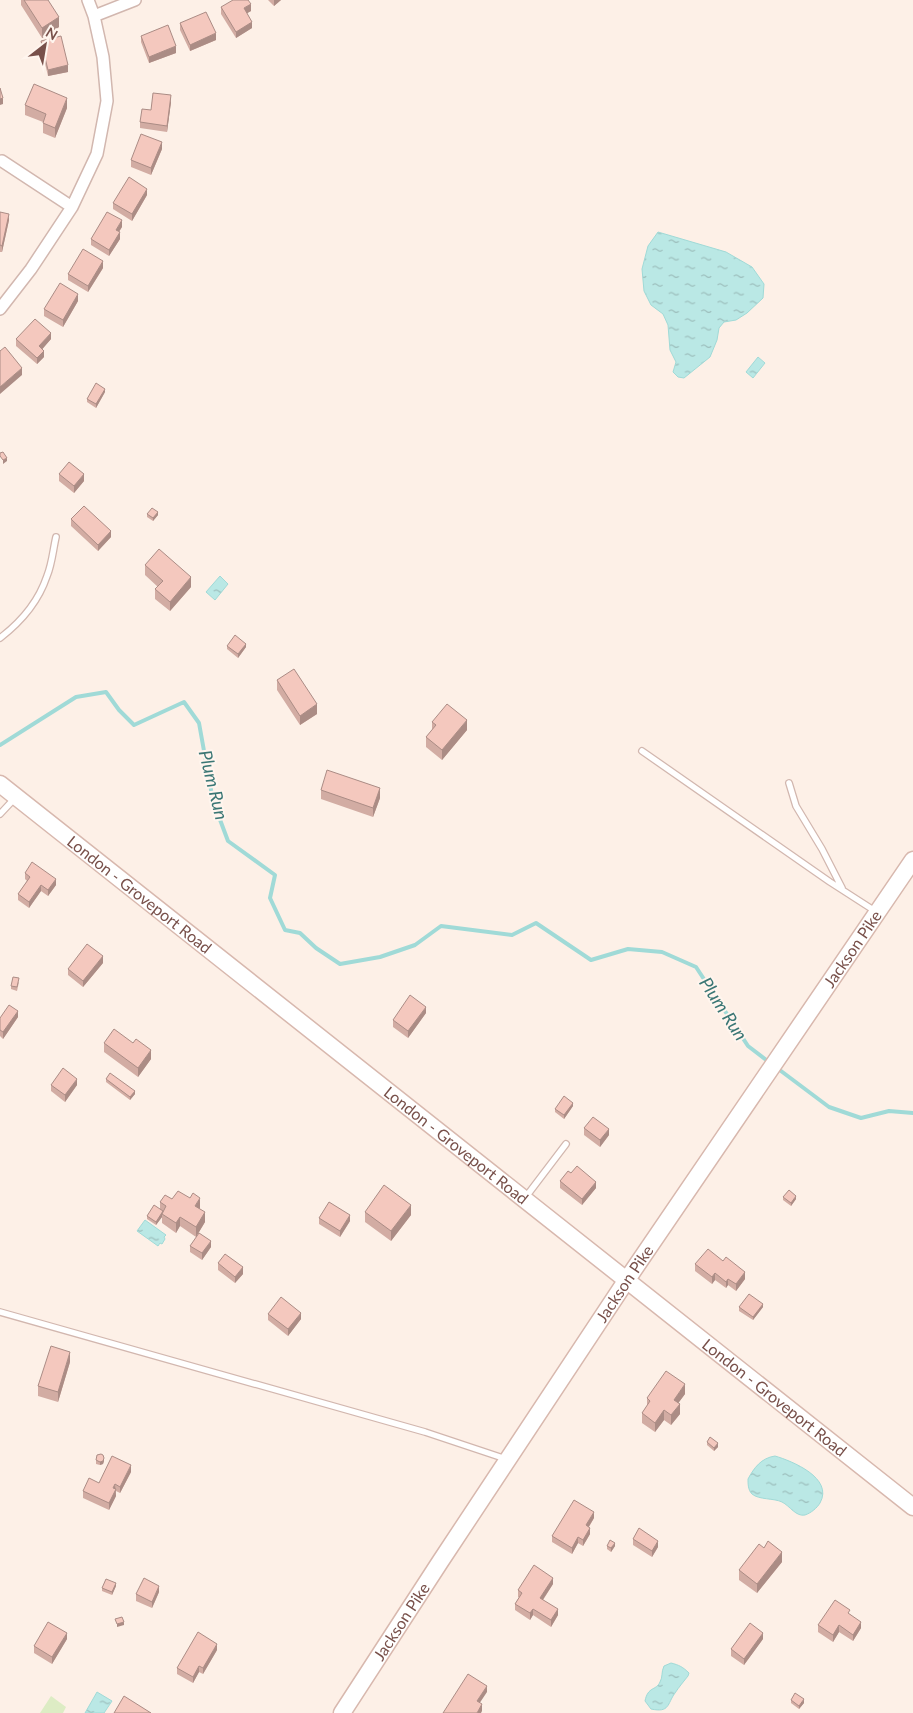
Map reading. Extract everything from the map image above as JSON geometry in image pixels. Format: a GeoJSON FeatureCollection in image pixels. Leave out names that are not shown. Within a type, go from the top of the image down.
{"type":"FeatureCollection","features":[{"type":"Feature","properties":{"kind":"main road","name":"London - Groveport Road"},"geometry":{"type":"LineString","coordinates":[[8,790],[913,1507]]}},
{"type":"Feature","properties":{"kind":"main road","name":"Jackson Pike"},"geometry":{"type":"LineString","coordinates":[[342,1713],[626,1281],[913,860]]}},
{"type":"Feature","properties":{"kind":"street"},"geometry":{"type":"LineString","coordinates":[[0,309],[31,269],[72,207],[97,154],[107,101],[103,57],[94,16],[88,0]]}},
{"type":"Feature","properties":{"kind":"street"},"geometry":{"type":"LineString","coordinates":[[94,16],[135,0]]}},
{"type":"Feature","properties":{"kind":"street"},"geometry":{"type":"LineString","coordinates":[[2,161],[72,207]]}},
{"type":"Feature","properties":{"kind":"lane"},"geometry":{"type":"LineString","coordinates":[[0,638],[23,617],[38,596],[48,575],[56,537]]}},
{"type":"Feature","properties":{"kind":"lane"},"geometry":{"type":"LineString","coordinates":[[642,752],[877,912]]}},
{"type":"Feature","properties":{"kind":"lane"},"geometry":{"type":"LineString","coordinates":[[789,784],[796,806],[822,849],[843,890]]}},
{"type":"Feature","properties":{"kind":"lane"},"geometry":{"type":"LineString","coordinates":[[0,814],[8,790]]}},
{"type":"Feature","properties":{"kind":"lane"},"geometry":{"type":"LineString","coordinates":[[524,1199],[566,1144]]}},
{"type":"Feature","properties":{"kind":"lane"},"geometry":{"type":"LineString","coordinates":[[0,1312],[425,1432],[508,1459]]}},
{"type":"Feature","properties":{"kind":"green space"},"geometry":{"type":"Polygon","coordinates":[[[51,1696],[66,1707],[63,1713],[40,1713],[51,1696]]]}},
{"type":"Feature","properties":{"kind":"water"},"geometry":{"type":"Polygon","coordinates":[[[658,232],[726,252],[752,267],[764,284],[763,298],[747,313],[736,320],[724,322],[719,328],[717,340],[710,357],[684,378],[678,377],[673,372],[676,362],[670,350],[668,325],[663,314],[651,305],[644,291],[642,269],[648,246],[658,232]]]}},
{"type":"Feature","properties":{"kind":"water"},"geometry":{"type":"Polygon","coordinates":[[[758,357],[765,363],[753,378],[746,372],[758,357]]]}},
{"type":"Feature","properties":{"kind":"water"},"geometry":{"type":"Polygon","coordinates":[[[220,576],[228,584],[215,600],[206,592],[220,576]]]}},
{"type":"Feature","properties":{"kind":"water"},"geometry":{"type":"Polygon","coordinates":[[[145,1220],[166,1235],[162,1244],[160,1243],[158,1246],[137,1231],[145,1220]]]}},
{"type":"Feature","properties":{"kind":"water"},"geometry":{"type":"Polygon","coordinates":[[[775,1456],[800,1466],[816,1478],[823,1494],[820,1503],[812,1512],[802,1515],[796,1513],[782,1502],[752,1494],[748,1487],[748,1479],[758,1464],[775,1456]]]}},
{"type":"Feature","properties":{"kind":"water"},"geometry":{"type":"Polygon","coordinates":[[[671,1663],[685,1669],[689,1673],[688,1676],[665,1709],[651,1709],[645,1701],[646,1696],[660,1682],[664,1666],[671,1663]]]}},
{"type":"Feature","properties":{"kind":"water"},"geometry":{"type":"Polygon","coordinates":[[[97,1692],[112,1701],[104,1713],[85,1713],[97,1692]]]}},
{"type":"Feature","properties":{"kind":"building"},"geometry":{"type":"Polygon","coordinates":[[[24,0],[48,0],[59,17],[42,28],[24,0]]]}},
{"type":"Feature","properties":{"kind":"building"},"geometry":{"type":"Polygon","coordinates":[[[233,0],[248,0],[251,4],[244,8],[252,22],[236,32],[221,7],[233,0]]]}},
{"type":"Feature","properties":{"kind":"building"},"geometry":{"type":"Polygon","coordinates":[[[206,12],[216,33],[190,45],[180,23],[206,12]]]}},
{"type":"Feature","properties":{"kind":"building"},"geometry":{"type":"Polygon","coordinates":[[[168,25],[176,46],[149,57],[141,36],[168,25]]]}},
{"type":"Feature","properties":{"kind":"building"},"geometry":{"type":"Polygon","coordinates":[[[61,36],[68,65],[48,70],[41,41],[61,36]]]}},
{"type":"Feature","properties":{"kind":"building"},"geometry":{"type":"Polygon","coordinates":[[[34,84],[67,98],[55,128],[43,123],[46,114],[25,105],[34,84]]]}},
{"type":"Feature","properties":{"kind":"building"},"geometry":{"type":"Polygon","coordinates":[[[0,88],[3,98],[0,99],[0,88]]]}},
{"type":"Feature","properties":{"kind":"building"},"geometry":{"type":"Polygon","coordinates":[[[153,93],[171,95],[167,126],[140,122],[142,109],[151,110],[153,93]]]}},
{"type":"Feature","properties":{"kind":"building"},"geometry":{"type":"Polygon","coordinates":[[[141,134],[162,142],[151,168],[131,160],[141,134]]]}},
{"type":"Feature","properties":{"kind":"building"},"geometry":{"type":"Polygon","coordinates":[[[129,177],[147,189],[132,214],[113,203],[129,177]]]}},
{"type":"Feature","properties":{"kind":"building"},"geometry":{"type":"Polygon","coordinates":[[[0,212],[9,214],[2,246],[0,245],[0,212]]]}},
{"type":"Feature","properties":{"kind":"building"},"geometry":{"type":"Polygon","coordinates":[[[107,212],[122,220],[116,230],[120,232],[109,250],[91,239],[107,212]]]}},
{"type":"Feature","properties":{"kind":"building"},"geometry":{"type":"Polygon","coordinates":[[[83,249],[103,261],[88,286],[68,274],[83,249]]]}},
{"type":"Feature","properties":{"kind":"building"},"geometry":{"type":"Polygon","coordinates":[[[60,283],[78,294],[63,320],[44,309],[60,283]]]}},
{"type":"Feature","properties":{"kind":"building"},"geometry":{"type":"Polygon","coordinates":[[[35,319],[51,333],[39,346],[44,351],[37,358],[16,339],[35,319]]]}},
{"type":"Feature","properties":{"kind":"building"},"geometry":{"type":"Polygon","coordinates":[[[5,347],[22,368],[0,387],[0,351],[5,347]]]}},
{"type":"Feature","properties":{"kind":"building"},"geometry":{"type":"Polygon","coordinates":[[[96,383],[105,389],[96,404],[87,399],[96,383]]]}},
{"type":"Feature","properties":{"kind":"building"},"geometry":{"type":"Polygon","coordinates":[[[3,452],[7,458],[3,460],[0,453],[3,452]]]}},
{"type":"Feature","properties":{"kind":"building"},"geometry":{"type":"Polygon","coordinates":[[[69,462],[84,474],[74,486],[59,474],[69,462]]]}},
{"type":"Feature","properties":{"kind":"building"},"geometry":{"type":"Polygon","coordinates":[[[84,506],[111,531],[98,545],[71,519],[84,506]]]}},
{"type":"Feature","properties":{"kind":"building"},"geometry":{"type":"Polygon","coordinates":[[[152,508],[158,512],[153,518],[147,514],[152,508]]]}},
{"type":"Feature","properties":{"kind":"building"},"geometry":{"type":"Polygon","coordinates":[[[159,549],[191,577],[170,602],[155,589],[163,581],[145,565],[159,549]]]}},
{"type":"Feature","properties":{"kind":"building"},"geometry":{"type":"Polygon","coordinates":[[[235,635],[246,644],[238,654],[227,646],[235,635]]]}},
{"type":"Feature","properties":{"kind":"building"},"geometry":{"type":"Polygon","coordinates":[[[294,669],[317,704],[300,716],[277,680],[294,669]]]}},
{"type":"Feature","properties":{"kind":"building"},"geometry":{"type":"Polygon","coordinates":[[[447,704],[467,720],[442,750],[426,737],[436,725],[432,722],[447,704]]]}},
{"type":"Feature","properties":{"kind":"building"},"geometry":{"type":"Polygon","coordinates":[[[327,770],[380,788],[373,808],[321,790],[327,770]]]}},
{"type":"Feature","properties":{"kind":"building"},"geometry":{"type":"Polygon","coordinates":[[[32,862],[56,879],[48,890],[41,885],[29,902],[18,894],[30,877],[25,873],[32,862]]]}},
{"type":"Feature","properties":{"kind":"building"},"geometry":{"type":"Polygon","coordinates":[[[87,944],[103,956],[83,981],[68,969],[87,944]]]}},
{"type":"Feature","properties":{"kind":"building"},"geometry":{"type":"Polygon","coordinates":[[[13,977],[19,978],[17,987],[11,986],[13,977]]]}},
{"type":"Feature","properties":{"kind":"building"},"geometry":{"type":"Polygon","coordinates":[[[410,995],[426,1007],[408,1031],[393,1020],[410,995]]]}},
{"type":"Feature","properties":{"kind":"building"},"geometry":{"type":"Polygon","coordinates":[[[9,1005],[18,1011],[3,1032],[0,1030],[0,1018],[9,1005]]]}},
{"type":"Feature","properties":{"kind":"building"},"geometry":{"type":"Polygon","coordinates":[[[114,1029],[133,1043],[136,1039],[151,1050],[138,1068],[104,1043],[114,1029]]]}},
{"type":"Feature","properties":{"kind":"building"},"geometry":{"type":"Polygon","coordinates":[[[63,1068],[77,1079],[65,1095],[51,1085],[63,1068]]]}},
{"type":"Feature","properties":{"kind":"building"},"geometry":{"type":"Polygon","coordinates":[[[110,1073],[135,1091],[130,1097],[106,1079],[110,1073]]]}},
{"type":"Feature","properties":{"kind":"building"},"geometry":{"type":"Polygon","coordinates":[[[564,1096],[573,1103],[564,1115],[555,1109],[564,1096]]]}},
{"type":"Feature","properties":{"kind":"building"},"geometry":{"type":"Polygon","coordinates":[[[593,1117],[609,1129],[600,1140],[584,1128],[593,1117]]]}},
{"type":"Feature","properties":{"kind":"building"},"geometry":{"type":"Polygon","coordinates":[[[577,1166],[596,1182],[582,1199],[560,1181],[568,1171],[571,1173],[577,1166]]]}},
{"type":"Feature","properties":{"kind":"building"},"geometry":{"type":"Polygon","coordinates":[[[384,1185],[411,1205],[391,1231],[365,1212],[384,1185]]]}},
{"type":"Feature","properties":{"kind":"building"},"geometry":{"type":"Polygon","coordinates":[[[789,1190],[796,1196],[791,1203],[783,1197],[789,1190]]]}},
{"type":"Feature","properties":{"kind":"building"},"geometry":{"type":"Polygon","coordinates":[[[178,1191],[190,1198],[193,1193],[200,1198],[195,1206],[205,1212],[196,1227],[180,1217],[176,1223],[162,1214],[166,1206],[160,1202],[165,1195],[172,1199],[178,1191]]]}},
{"type":"Feature","properties":{"kind":"building"},"geometry":{"type":"Polygon","coordinates":[[[329,1202],[350,1215],[340,1231],[319,1218],[329,1202]]]}},
{"type":"Feature","properties":{"kind":"building"},"geometry":{"type":"Polygon","coordinates":[[[154,1205],[163,1211],[156,1222],[147,1216],[154,1205]]]}},
{"type":"Feature","properties":{"kind":"building"},"geometry":{"type":"Polygon","coordinates":[[[199,1233],[211,1241],[202,1253],[190,1246],[199,1233]]]}},
{"type":"Feature","properties":{"kind":"building"},"geometry":{"type":"Polygon","coordinates":[[[708,1249],[723,1261],[726,1257],[745,1272],[736,1284],[728,1279],[726,1282],[715,1273],[712,1277],[695,1264],[708,1249]]]}},
{"type":"Feature","properties":{"kind":"building"},"geometry":{"type":"Polygon","coordinates":[[[225,1254],[243,1267],[235,1277],[218,1263],[225,1254]]]}},
{"type":"Feature","properties":{"kind":"building"},"geometry":{"type":"Polygon","coordinates":[[[749,1294],[763,1304],[753,1317],[739,1307],[749,1294]]]}},
{"type":"Feature","properties":{"kind":"building"},"geometry":{"type":"Polygon","coordinates":[[[281,1297],[301,1313],[288,1329],[268,1314],[281,1297]]]}},
{"type":"Feature","properties":{"kind":"building"},"geometry":{"type":"Polygon","coordinates":[[[51,1346],[70,1352],[58,1392],[38,1386],[51,1346]]]}},
{"type":"Feature","properties":{"kind":"building"},"geometry":{"type":"Polygon","coordinates":[[[666,1371],[685,1384],[674,1400],[680,1404],[671,1415],[664,1410],[655,1423],[642,1413],[650,1401],[647,1398],[666,1371]]]}},
{"type":"Feature","properties":{"kind":"building"},"geometry":{"type":"Polygon","coordinates":[[[710,1437],[718,1443],[714,1448],[707,1442],[710,1437]]]}},
{"type":"Feature","properties":{"kind":"building"},"geometry":{"type":"Polygon","coordinates":[[[101,1454],[104,1458],[100,1462],[96,1460],[97,1455],[101,1454]]]}},
{"type":"Feature","properties":{"kind":"building"},"geometry":{"type":"Polygon","coordinates":[[[112,1456],[131,1465],[120,1487],[115,1484],[113,1488],[116,1489],[109,1503],[83,1491],[89,1478],[99,1483],[112,1456]]]}},
{"type":"Feature","properties":{"kind":"building"},"geometry":{"type":"Polygon","coordinates":[[[574,1500],[594,1512],[586,1525],[590,1528],[583,1540],[578,1537],[572,1548],[552,1536],[574,1500]]]}},
{"type":"Feature","properties":{"kind":"building"},"geometry":{"type":"Polygon","coordinates":[[[639,1528],[658,1541],[652,1551],[633,1539],[639,1528]]]}},
{"type":"Feature","properties":{"kind":"building"},"geometry":{"type":"Polygon","coordinates":[[[610,1540],[615,1543],[611,1548],[607,1546],[610,1540]]]}},
{"type":"Feature","properties":{"kind":"building"},"geometry":{"type":"Polygon","coordinates":[[[768,1541],[782,1552],[757,1584],[739,1570],[759,1544],[764,1548],[768,1541]]]}},
{"type":"Feature","properties":{"kind":"building"},"geometry":{"type":"Polygon","coordinates":[[[534,1565],[553,1578],[540,1598],[558,1609],[551,1620],[533,1609],[530,1613],[515,1604],[522,1593],[518,1590],[534,1565]]]}},
{"type":"Feature","properties":{"kind":"building"},"geometry":{"type":"Polygon","coordinates":[[[144,1578],[159,1586],[152,1602],[136,1594],[144,1578]]]}},
{"type":"Feature","properties":{"kind":"building"},"geometry":{"type":"Polygon","coordinates":[[[106,1579],[116,1583],[112,1592],[102,1588],[106,1579]]]}},
{"type":"Feature","properties":{"kind":"building"},"geometry":{"type":"Polygon","coordinates":[[[835,1600],[850,1610],[848,1613],[861,1622],[853,1635],[839,1625],[833,1635],[818,1625],[835,1600]]]}},
{"type":"Feature","properties":{"kind":"building"},"geometry":{"type":"Polygon","coordinates":[[[122,1617],[124,1622],[117,1624],[115,1619],[122,1617]]]}},
{"type":"Feature","properties":{"kind":"building"},"geometry":{"type":"Polygon","coordinates":[[[48,1622],[67,1633],[52,1657],[34,1646],[48,1622]]]}},
{"type":"Feature","properties":{"kind":"building"},"geometry":{"type":"Polygon","coordinates":[[[750,1623],[763,1633],[744,1659],[731,1649],[750,1623]]]}},
{"type":"Feature","properties":{"kind":"building"},"geometry":{"type":"Polygon","coordinates":[[[198,1632],[217,1644],[203,1668],[199,1666],[193,1677],[177,1668],[198,1632]]]}},
{"type":"Feature","properties":{"kind":"building"},"geometry":{"type":"Polygon","coordinates":[[[468,1674],[487,1686],[477,1701],[482,1704],[477,1713],[443,1713],[468,1674]]]}},
{"type":"Feature","properties":{"kind":"building"},"geometry":{"type":"Polygon","coordinates":[[[795,1693],[804,1699],[799,1706],[791,1700],[795,1693]]]}},
{"type":"Feature","properties":{"kind":"building"},"geometry":{"type":"Polygon","coordinates":[[[124,1696],[151,1713],[114,1713],[124,1696]]]}},
{"type":"Feature","properties":{"kind":"waterway","name":"Plum Run"},"geometry":{"type":"LineString","coordinates":[[0,745],[76,697],[106,692],[119,710],[134,725],[184,702],[199,723],[213,801],[228,841],[275,875],[270,898],[285,930],[300,933],[316,948],[340,964],[380,957],[415,945],[441,926],[512,935],[536,923],[591,960],[628,949],[662,952],[696,967],[748,1046],[769,1062]]}},
{"type":"Feature","properties":{"kind":"waterway","name":"Plum Run"},"geometry":{"type":"LineString","coordinates":[[777,1068],[829,1107],[861,1118],[889,1111],[913,1113]]}}]}
